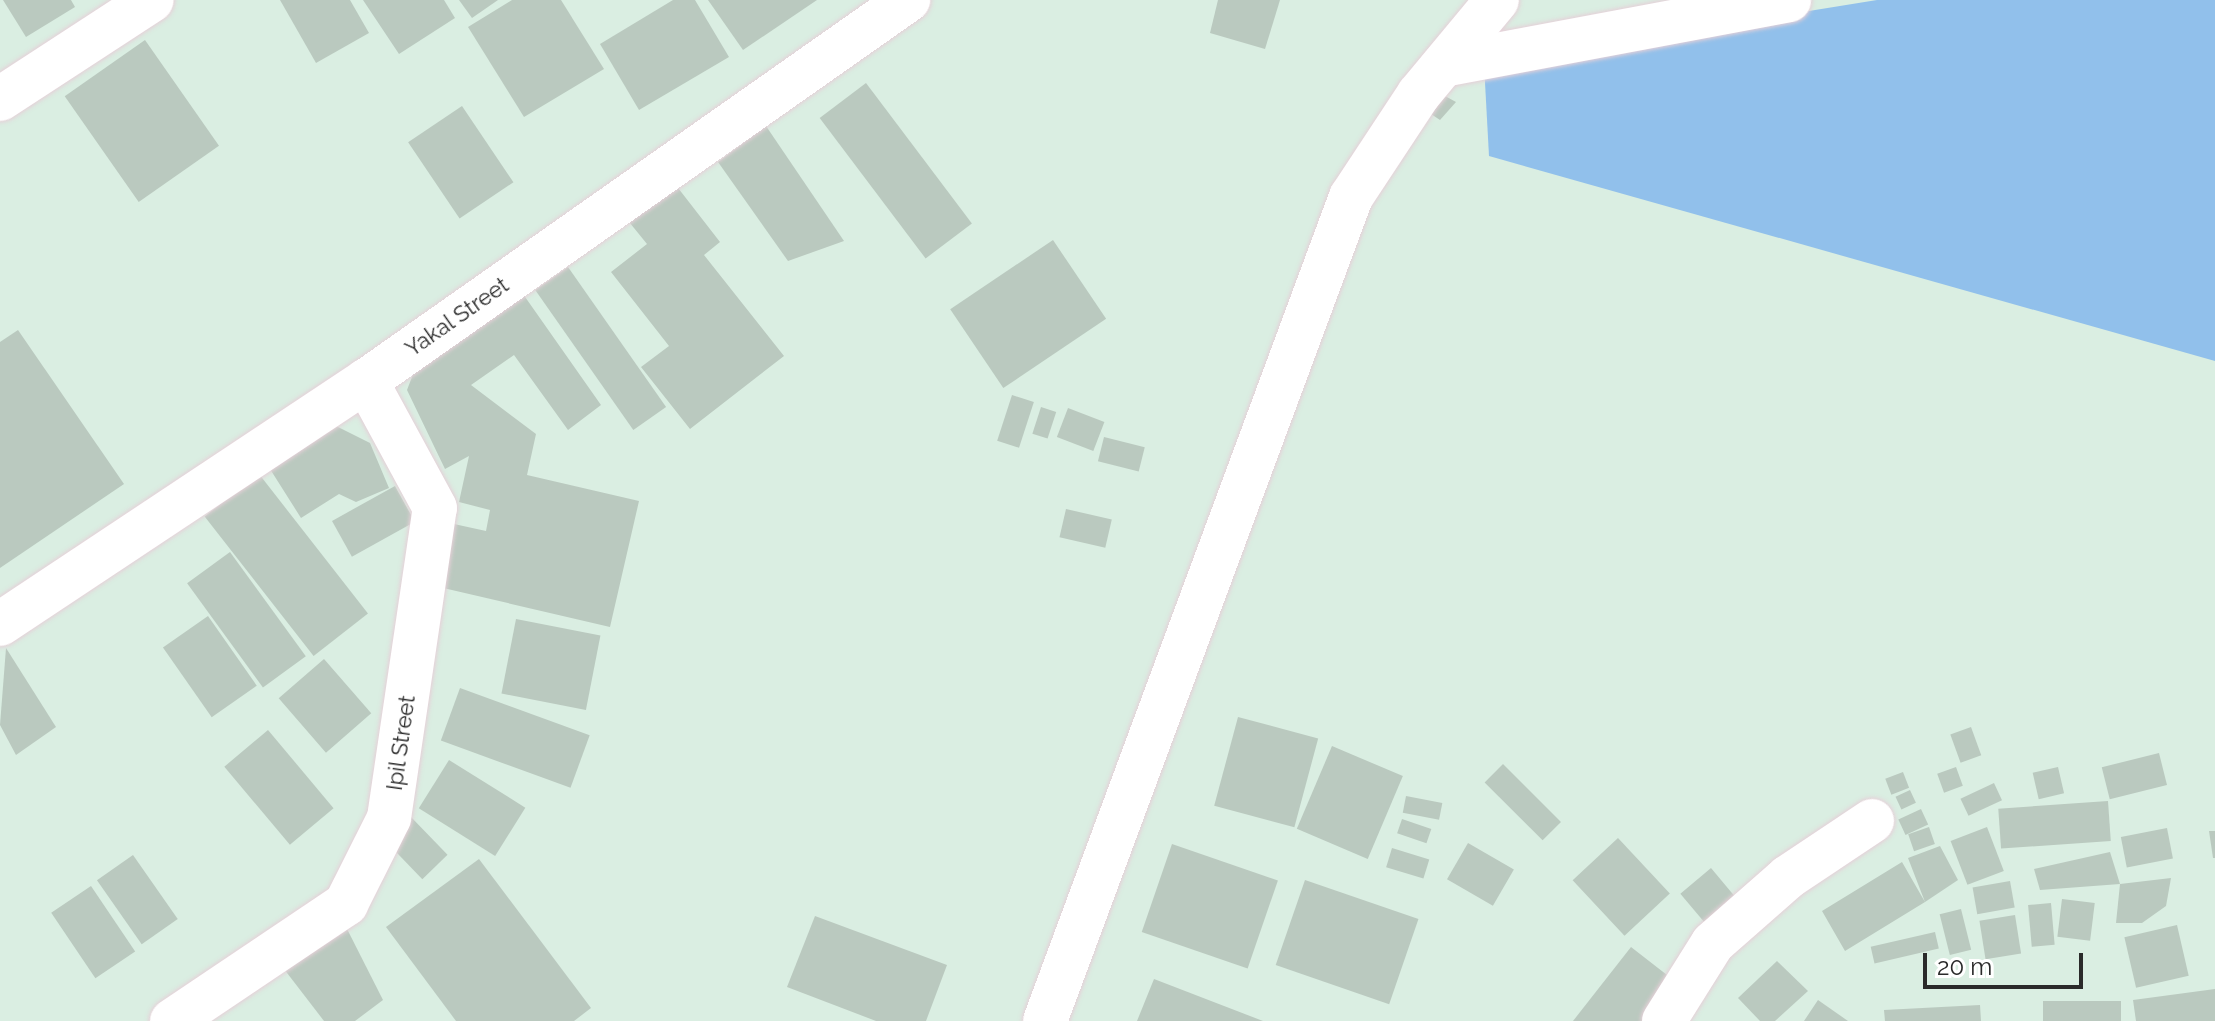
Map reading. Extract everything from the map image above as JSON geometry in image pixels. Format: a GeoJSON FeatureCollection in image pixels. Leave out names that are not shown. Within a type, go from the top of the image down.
{"type":"FeatureCollection","features":[{"type":"Feature","properties":{"kind":"street"},"geometry":{"type":"LineString","coordinates":[[0,99],[152,0]]}},
{"type":"Feature","properties":{"kind":"street","name":"Yakal Street"},"geometry":{"type":"LineString","coordinates":[[0,624],[366,381],[908,0]]}},
{"type":"Feature","properties":{"kind":"street"},"geometry":{"type":"LineString","coordinates":[[1045,1021],[1351,197],[1497,0]]}},
{"type":"Feature","properties":{"kind":"street"},"geometry":{"type":"LineString","coordinates":[[1448,64],[1789,0]]}},
{"type":"Feature","properties":{"kind":"street","name":"Ipil Street"},"geometry":{"type":"LineString","coordinates":[[172,1021],[346,904],[389,818],[435,508],[366,381]]}},
{"type":"Feature","properties":{"kind":"street"},"geometry":{"type":"LineString","coordinates":[[1664,1021],[1713,943],[1788,877],[1872,821]]}},
{"type":"Feature","properties":{"kind":"shaded area"},"geometry":{"type":"Polygon","coordinates":[[[1877,0],[2215,0],[2215,361],[1489,156],[1484,64],[1877,0]]]}},
{"type":"Feature","properties":{"kind":"building"},"geometry":{"type":"Polygon","coordinates":[[[3,0],[71,0],[75,7],[26,37],[3,0]]]}},
{"type":"Feature","properties":{"kind":"building"},"geometry":{"type":"Polygon","coordinates":[[[280,0],[350,0],[369,33],[316,63],[280,0]]]}},
{"type":"Feature","properties":{"kind":"building"},"geometry":{"type":"Polygon","coordinates":[[[363,0],[444,0],[455,18],[399,54],[363,0]]]}},
{"type":"Feature","properties":{"kind":"building"},"geometry":{"type":"Polygon","coordinates":[[[459,0],[498,0],[472,18],[459,0]]]}},
{"type":"Feature","properties":{"kind":"building"},"geometry":{"type":"Polygon","coordinates":[[[512,0],[561,0],[604,69],[524,117],[468,27],[512,0]]]}},
{"type":"Feature","properties":{"kind":"building"},"geometry":{"type":"Polygon","coordinates":[[[673,0],[695,0],[729,57],[639,110],[600,44],[673,0]]]}},
{"type":"Feature","properties":{"kind":"building"},"geometry":{"type":"Polygon","coordinates":[[[708,0],[817,0],[743,50],[708,0]]]}},
{"type":"Feature","properties":{"kind":"building"},"geometry":{"type":"Polygon","coordinates":[[[1218,0],[1280,0],[1265,49],[1210,33],[1218,0]]]}},
{"type":"Feature","properties":{"kind":"building"},"geometry":{"type":"Polygon","coordinates":[[[145,40],[219,146],[139,202],[65,96],[145,40]]]}},
{"type":"Feature","properties":{"kind":"building"},"geometry":{"type":"Polygon","coordinates":[[[866,83],[972,224],[926,258],[820,118],[866,83]]]}},
{"type":"Feature","properties":{"kind":"building"},"geometry":{"type":"Polygon","coordinates":[[[1445,96],[1456,102],[1440,120],[1428,112],[1445,96]]]}},
{"type":"Feature","properties":{"kind":"building"},"geometry":{"type":"Polygon","coordinates":[[[462,106],[513,182],[460,219],[408,142],[462,106]]]}},
{"type":"Feature","properties":{"kind":"building"},"geometry":{"type":"Polygon","coordinates":[[[766,126],[844,241],[788,261],[718,162],[766,126]]]}},
{"type":"Feature","properties":{"kind":"building"},"geometry":{"type":"Polygon","coordinates":[[[668,175],[720,242],[704,255],[784,356],[690,429],[641,367],[669,346],[611,272],[647,244],[621,212],[668,175]]]}},
{"type":"Feature","properties":{"kind":"building"},"geometry":{"type":"Polygon","coordinates":[[[1053,240],[1106,319],[1003,388],[950,309],[1053,240]]]}},
{"type":"Feature","properties":{"kind":"building"},"geometry":{"type":"Polygon","coordinates":[[[568,267],[666,407],[633,430],[535,290],[568,267]]]}},
{"type":"Feature","properties":{"kind":"building"},"geometry":{"type":"Polygon","coordinates":[[[523,294],[601,405],[568,430],[514,355],[471,385],[536,434],[527,475],[639,501],[610,627],[439,587],[454,524],[486,531],[490,510],[459,502],[469,456],[445,469],[407,390],[415,369],[523,294]]]}},
{"type":"Feature","properties":{"kind":"building"},"geometry":{"type":"Polygon","coordinates":[[[18,330],[124,484],[0,568],[0,342],[18,330]]]}},
{"type":"Feature","properties":{"kind":"building"},"geometry":{"type":"Polygon","coordinates":[[[1012,395],[1034,402],[1019,448],[997,441],[1012,395]]]}},
{"type":"Feature","properties":{"kind":"building"},"geometry":{"type":"Polygon","coordinates":[[[1041,407],[1056,412],[1048,439],[1032,434],[1041,407]]]}},
{"type":"Feature","properties":{"kind":"building"},"geometry":{"type":"Polygon","coordinates":[[[1068,408],[1104,422],[1093,451],[1057,437],[1068,408]]]}},
{"type":"Feature","properties":{"kind":"building"},"geometry":{"type":"Polygon","coordinates":[[[336,426],[370,443],[389,488],[356,502],[339,494],[301,518],[270,469],[336,426]]]}},
{"type":"Feature","properties":{"kind":"building"},"geometry":{"type":"Polygon","coordinates":[[[1104,437],[1145,447],[1139,471],[1098,461],[1104,437]]]}},
{"type":"Feature","properties":{"kind":"building"},"geometry":{"type":"Polygon","coordinates":[[[259,474],[368,613],[314,656],[205,516],[259,474]]]}},
{"type":"Feature","properties":{"kind":"building"},"geometry":{"type":"Polygon","coordinates":[[[395,486],[415,522],[352,557],[332,521],[395,486]]]}},
{"type":"Feature","properties":{"kind":"building"},"geometry":{"type":"Polygon","coordinates":[[[1066,509],[1112,520],[1105,548],[1059,537],[1066,509]]]}},
{"type":"Feature","properties":{"kind":"building"},"geometry":{"type":"Polygon","coordinates":[[[230,552],[306,656],[263,688],[187,583],[230,552]]]}},
{"type":"Feature","properties":{"kind":"building"},"geometry":{"type":"Polygon","coordinates":[[[208,616],[257,686],[212,717],[163,648],[208,616]]]}},
{"type":"Feature","properties":{"kind":"building"},"geometry":{"type":"Polygon","coordinates":[[[516,619],[600,635],[586,710],[501,694],[516,619]]]}},
{"type":"Feature","properties":{"kind":"building"},"geometry":{"type":"Polygon","coordinates":[[[6,648],[56,727],[16,755],[0,725],[6,648]]]}},
{"type":"Feature","properties":{"kind":"building"},"geometry":{"type":"Polygon","coordinates":[[[324,659],[371,713],[326,753],[279,698],[324,659]]]}},
{"type":"Feature","properties":{"kind":"building"},"geometry":{"type":"Polygon","coordinates":[[[460,688],[590,735],[571,788],[441,741],[460,688]]]}},
{"type":"Feature","properties":{"kind":"building"},"geometry":{"type":"Polygon","coordinates":[[[1238,717],[1318,738],[1294,827],[1214,806],[1238,717]]]}},
{"type":"Feature","properties":{"kind":"building"},"geometry":{"type":"Polygon","coordinates":[[[1971,727],[1981,755],[1961,763],[1950,735],[1971,727]]]}},
{"type":"Feature","properties":{"kind":"building"},"geometry":{"type":"Polygon","coordinates":[[[268,730],[334,808],[290,845],[224,767],[268,730]]]}},
{"type":"Feature","properties":{"kind":"building"},"geometry":{"type":"Polygon","coordinates":[[[1332,746],[1403,776],[1368,859],[1297,829],[1332,746]]]}},
{"type":"Feature","properties":{"kind":"building"},"geometry":{"type":"Polygon","coordinates":[[[2159,753],[2167,785],[2110,799],[2102,767],[2159,753]]]}},
{"type":"Feature","properties":{"kind":"building"},"geometry":{"type":"Polygon","coordinates":[[[449,760],[525,808],[495,856],[419,808],[449,760]]]}},
{"type":"Feature","properties":{"kind":"building"},"geometry":{"type":"Polygon","coordinates":[[[1503,764],[1561,822],[1543,840],[1485,782],[1503,764]]]}},
{"type":"Feature","properties":{"kind":"building"},"geometry":{"type":"Polygon","coordinates":[[[1956,767],[1963,786],[1944,793],[1937,774],[1956,767]]]}},
{"type":"Feature","properties":{"kind":"building"},"geometry":{"type":"Polygon","coordinates":[[[2058,767],[2064,793],[2039,799],[2033,773],[2058,767]]]}},
{"type":"Feature","properties":{"kind":"building"},"geometry":{"type":"Polygon","coordinates":[[[1903,772],[1909,788],[1891,795],[1885,779],[1903,772]]]}},
{"type":"Feature","properties":{"kind":"building"},"geometry":{"type":"Polygon","coordinates":[[[1994,783],[2002,800],[1968,816],[1960,799],[1994,783]]]}},
{"type":"Feature","properties":{"kind":"building"},"geometry":{"type":"Polygon","coordinates":[[[1910,790],[1916,803],[1901,809],[1895,797],[1910,790]]]}},
{"type":"Feature","properties":{"kind":"building"},"geometry":{"type":"Polygon","coordinates":[[[1406,796],[1442,803],[1439,820],[1403,813],[1406,796]]]}},
{"type":"Feature","properties":{"kind":"building"},"geometry":{"type":"Polygon","coordinates":[[[2108,801],[2111,841],[2001,849],[1998,809],[2108,801]]]}},
{"type":"Feature","properties":{"kind":"building"},"geometry":{"type":"Polygon","coordinates":[[[1921,809],[1928,824],[1906,835],[1898,820],[1921,809]]]}},
{"type":"Feature","properties":{"kind":"building"},"geometry":{"type":"Polygon","coordinates":[[[410,816],[448,855],[422,879],[385,840],[410,816]]]}},
{"type":"Feature","properties":{"kind":"building"},"geometry":{"type":"Polygon","coordinates":[[[1402,819],[1431,829],[1426,843],[1397,833],[1402,819]]]}},
{"type":"Feature","properties":{"kind":"building"},"geometry":{"type":"Polygon","coordinates":[[[1929,827],[1935,844],[1914,851],[1908,834],[1929,827]]]}},
{"type":"Feature","properties":{"kind":"building"},"geometry":{"type":"Polygon","coordinates":[[[1987,827],[2004,871],[1967,885],[1951,841],[1987,827]]]}},
{"type":"Feature","properties":{"kind":"building"},"geometry":{"type":"Polygon","coordinates":[[[2167,828],[2173,858],[2127,867],[2121,837],[2167,828]]]}},
{"type":"Feature","properties":{"kind":"building"},"geometry":{"type":"Polygon","coordinates":[[[2209,831],[2215,831],[2215,858],[2213,858],[2209,831]]]}},
{"type":"Feature","properties":{"kind":"building"},"geometry":{"type":"Polygon","coordinates":[[[1618,838],[1670,894],[1624,936],[1573,880],[1618,838]]]}},
{"type":"Feature","properties":{"kind":"building"},"geometry":{"type":"Polygon","coordinates":[[[1468,843],[1514,869],[1493,906],[1447,879],[1468,843]]]}},
{"type":"Feature","properties":{"kind":"building"},"geometry":{"type":"Polygon","coordinates":[[[1172,844],[1278,880],[1248,968],[1142,932],[1172,844]]]}},
{"type":"Feature","properties":{"kind":"building"},"geometry":{"type":"Polygon","coordinates":[[[1940,846],[1958,880],[1925,902],[1908,858],[1940,846]]]}},
{"type":"Feature","properties":{"kind":"building"},"geometry":{"type":"Polygon","coordinates":[[[1392,848],[1429,859],[1423,879],[1386,867],[1392,848]]]}},
{"type":"Feature","properties":{"kind":"building"},"geometry":{"type":"Polygon","coordinates":[[[2110,852],[2120,884],[2040,890],[2034,869],[2110,852]]]}},
{"type":"Feature","properties":{"kind":"building"},"geometry":{"type":"Polygon","coordinates":[[[133,855],[178,919],[142,944],[97,880],[133,855]]]}},
{"type":"Feature","properties":{"kind":"building"},"geometry":{"type":"Polygon","coordinates":[[[479,859],[591,1008],[574,1021],[456,1021],[386,927],[479,859]]]}},
{"type":"Feature","properties":{"kind":"building"},"geometry":{"type":"Polygon","coordinates":[[[1902,862],[1925,902],[1845,951],[1822,911],[1902,862]]]}},
{"type":"Feature","properties":{"kind":"building"},"geometry":{"type":"Polygon","coordinates":[[[1711,868],[1736,898],[1705,924],[1680,894],[1711,868]]]}},
{"type":"Feature","properties":{"kind":"building"},"geometry":{"type":"Polygon","coordinates":[[[2171,878],[2166,906],[2142,923],[2116,923],[2120,884],[2171,878]]]}},
{"type":"Feature","properties":{"kind":"building"},"geometry":{"type":"Polygon","coordinates":[[[1305,880],[1418,919],[1389,1004],[1276,965],[1305,880]]]}},
{"type":"Feature","properties":{"kind":"building"},"geometry":{"type":"Polygon","coordinates":[[[2010,881],[2015,908],[1977,914],[1973,888],[2010,881]]]}},
{"type":"Feature","properties":{"kind":"building"},"geometry":{"type":"Polygon","coordinates":[[[91,886],[135,951],[95,978],[51,913],[91,886]]]}},
{"type":"Feature","properties":{"kind":"building"},"geometry":{"type":"Polygon","coordinates":[[[2062,899],[2095,903],[2090,941],[2057,937],[2062,899]]]}},
{"type":"Feature","properties":{"kind":"building"},"geometry":{"type":"Polygon","coordinates":[[[2051,903],[2055,945],[2032,947],[2028,905],[2051,903]]]}},
{"type":"Feature","properties":{"kind":"building"},"geometry":{"type":"Polygon","coordinates":[[[1961,909],[1971,950],[1950,955],[1940,914],[1961,909]]]}},
{"type":"Feature","properties":{"kind":"building"},"geometry":{"type":"Polygon","coordinates":[[[2015,915],[2021,954],[1986,959],[1979,921],[2015,915]]]}},
{"type":"Feature","properties":{"kind":"building"},"geometry":{"type":"Polygon","coordinates":[[[815,916],[947,965],[926,1021],[876,1021],[787,987],[815,916]]]}},
{"type":"Feature","properties":{"kind":"building"},"geometry":{"type":"Polygon","coordinates":[[[344,923],[383,1000],[355,1021],[324,1021],[284,969],[344,923]]]}},
{"type":"Feature","properties":{"kind":"building"},"geometry":{"type":"Polygon","coordinates":[[[2177,925],[2189,976],[2136,988],[2124,937],[2177,925]]]}},
{"type":"Feature","properties":{"kind":"building"},"geometry":{"type":"Polygon","coordinates":[[[1935,932],[1939,949],[1875,963],[1871,947],[1935,932]]]}},
{"type":"Feature","properties":{"kind":"building"},"geometry":{"type":"Polygon","coordinates":[[[1631,947],[1676,982],[1646,1021],[1573,1021],[1631,947]]]}},
{"type":"Feature","properties":{"kind":"building"},"geometry":{"type":"Polygon","coordinates":[[[1777,961],[1808,991],[1775,1021],[1760,1021],[1738,998],[1777,961]]]}},
{"type":"Feature","properties":{"kind":"building"},"geometry":{"type":"Polygon","coordinates":[[[1154,979],[1263,1021],[1137,1021],[1154,979]]]}},
{"type":"Feature","properties":{"kind":"building"},"geometry":{"type":"Polygon","coordinates":[[[2215,989],[2215,1021],[2136,1021],[2133,1000],[2215,989]]]}},
{"type":"Feature","properties":{"kind":"building"},"geometry":{"type":"Polygon","coordinates":[[[1818,1000],[1848,1021],[1804,1021],[1818,1000]]]}},
{"type":"Feature","properties":{"kind":"building"},"geometry":{"type":"Polygon","coordinates":[[[2043,1001],[2121,1001],[2121,1021],[2043,1021],[2043,1001]]]}},
{"type":"Feature","properties":{"kind":"building"},"geometry":{"type":"Polygon","coordinates":[[[1980,1005],[1981,1021],[1885,1021],[1884,1010],[1980,1005]]]}}]}
